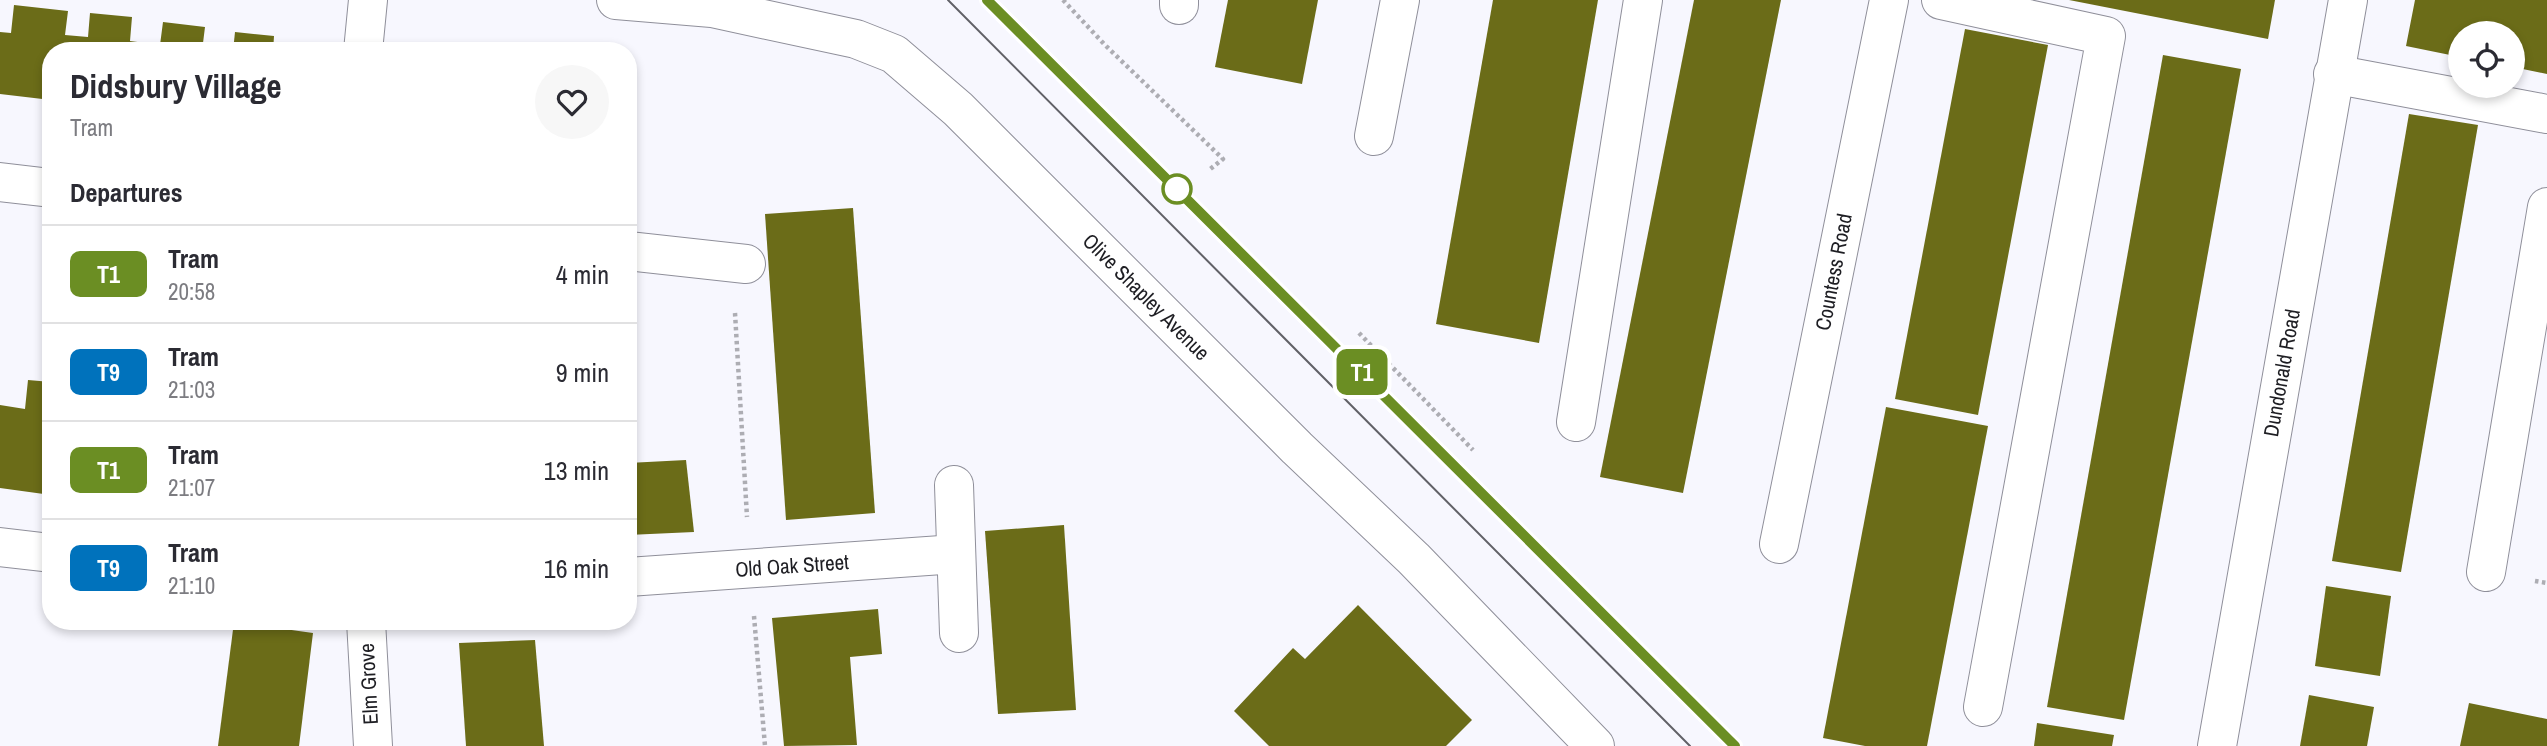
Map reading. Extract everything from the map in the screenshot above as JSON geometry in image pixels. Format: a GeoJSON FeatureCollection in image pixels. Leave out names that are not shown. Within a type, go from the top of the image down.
{"type":"FeatureCollection","features":[{"type":"Feature","properties":{"kind":"street"},"geometry":{"type":"LineString","coordinates":[[364,42],[368,0]]}},
{"type":"Feature","properties":{"kind":"street","name":"Olive Shapley Avenue"},"geometry":{"type":"LineString","coordinates":[[616,0],[789,11],[894,54],[958,109],[1297,448],[1413,559],[1595,746]]}},
{"type":"Feature","properties":{"kind":"street"},"geometry":{"type":"LineString","coordinates":[[1374,136],[1400,0]]}},
{"type":"Feature","properties":{"kind":"street"},"geometry":{"type":"LineString","coordinates":[[1576,422],[1643,0]]}},
{"type":"Feature","properties":{"kind":"street","name":"Countess Road"},"geometry":{"type":"LineString","coordinates":[[1779,544],[1889,0]]}},
{"type":"Feature","properties":{"kind":"street"},"geometry":{"type":"LineString","coordinates":[[1941,0],[2106,36],[1983,707]]}},
{"type":"Feature","properties":{"kind":"street","name":"Dundonald Road"},"geometry":{"type":"LineString","coordinates":[[2217,746],[2348,0]]}},
{"type":"Feature","properties":{"kind":"street"},"geometry":{"type":"LineString","coordinates":[[2333,74],[2547,114]]}},
{"type":"Feature","properties":{"kind":"street"},"geometry":{"type":"LineString","coordinates":[[0,182],[42,187]]}},
{"type":"Feature","properties":{"kind":"street"},"geometry":{"type":"LineString","coordinates":[[2486,572],[2547,207]]}},
{"type":"Feature","properties":{"kind":"street"},"geometry":{"type":"LineString","coordinates":[[637,252],[739,263]]}},
{"type":"Feature","properties":{"kind":"street"},"geometry":{"type":"LineString","coordinates":[[954,485],[959,633]]}},
{"type":"Feature","properties":{"kind":"street"},"geometry":{"type":"LineString","coordinates":[[0,547],[42,552]]}},
{"type":"Feature","properties":{"kind":"street","name":"Old Oak Street"},"geometry":{"type":"LineString","coordinates":[[637,576],[956,554]]}},
{"type":"Feature","properties":{"kind":"street","name":"Elm Grove"},"geometry":{"type":"LineString","coordinates":[[367,630],[373,746]]}},
{"type":"Feature","properties":{"kind":"path"},"geometry":{"type":"LineString","coordinates":[[1063,0],[1223,159],[1209,170]]}},
{"type":"Feature","properties":{"kind":"path"},"geometry":{"type":"LineString","coordinates":[[739,263],[750,569],[765,746]]}},
{"type":"Feature","properties":{"kind":"path"},"geometry":{"type":"LineString","coordinates":[[1359,333],[1474,450]]}},
{"type":"Feature","properties":{"kind":"building"},"geometry":{"type":"Polygon","coordinates":[[[1228,0],[1318,0],[1302,84],[1215,67],[1228,0]]]}},
{"type":"Feature","properties":{"kind":"building"},"geometry":{"type":"Polygon","coordinates":[[[1493,0],[1598,0],[1539,343],[1436,324],[1493,0]]]}},
{"type":"Feature","properties":{"kind":"building"},"geometry":{"type":"Polygon","coordinates":[[[1694,0],[1781,0],[1683,493],[1600,477],[1694,0]]]}},
{"type":"Feature","properties":{"kind":"building"},"geometry":{"type":"Polygon","coordinates":[[[2069,0],[2275,0],[2268,39],[2069,0]]]}},
{"type":"Feature","properties":{"kind":"building"},"geometry":{"type":"Polygon","coordinates":[[[2415,0],[2547,0],[2547,74],[2525,69],[2525,21],[2448,21],[2448,55],[2406,46],[2415,0]]]}},
{"type":"Feature","properties":{"kind":"building"},"geometry":{"type":"Polygon","coordinates":[[[14,5],[68,11],[65,35],[88,37],[90,13],[132,17],[130,41],[138,42],[42,42],[42,99],[0,94],[0,32],[11,33],[14,5]]]}},
{"type":"Feature","properties":{"kind":"building"},"geometry":{"type":"Polygon","coordinates":[[[163,22],[205,27],[203,42],[160,42],[163,22]]]}},
{"type":"Feature","properties":{"kind":"building"},"geometry":{"type":"Polygon","coordinates":[[[1965,29],[2048,45],[1978,415],[1895,399],[1965,29]]]}},
{"type":"Feature","properties":{"kind":"building"},"geometry":{"type":"Polygon","coordinates":[[[235,32],[274,36],[274,42],[234,42],[235,32]]]}},
{"type":"Feature","properties":{"kind":"building"},"geometry":{"type":"Polygon","coordinates":[[[2163,55],[2241,69],[2124,720],[2047,707],[2163,55]]]}},
{"type":"Feature","properties":{"kind":"building"},"geometry":{"type":"Polygon","coordinates":[[[2409,114],[2478,125],[2401,572],[2332,561],[2409,114]]]}},
{"type":"Feature","properties":{"kind":"building"},"geometry":{"type":"Polygon","coordinates":[[[853,208],[875,513],[786,520],[765,214],[853,208]]]}},
{"type":"Feature","properties":{"kind":"building"},"geometry":{"type":"Polygon","coordinates":[[[28,380],[42,381],[42,494],[0,488],[0,405],[25,409],[28,380]]]}},
{"type":"Feature","properties":{"kind":"building"},"geometry":{"type":"Polygon","coordinates":[[[1886,407],[1988,426],[1927,746],[1865,746],[1823,738],[1886,407]]]}},
{"type":"Feature","properties":{"kind":"building"},"geometry":{"type":"Polygon","coordinates":[[[686,460],[694,532],[637,535],[637,463],[686,460]]]}},
{"type":"Feature","properties":{"kind":"building"},"geometry":{"type":"Polygon","coordinates":[[[1064,525],[1076,710],[998,714],[985,531],[1064,525]]]}},
{"type":"Feature","properties":{"kind":"building"},"geometry":{"type":"Polygon","coordinates":[[[2326,586],[2391,596],[2380,676],[2315,666],[2326,586]]]}},
{"type":"Feature","properties":{"kind":"building"},"geometry":{"type":"Polygon","coordinates":[[[1358,605],[1472,720],[1446,746],[1269,746],[1234,711],[1293,648],[1305,659],[1358,605]]]}},
{"type":"Feature","properties":{"kind":"building"},"geometry":{"type":"Polygon","coordinates":[[[878,609],[882,654],[850,657],[857,745],[784,746],[772,618],[878,609]]]}},
{"type":"Feature","properties":{"kind":"building"},"geometry":{"type":"Polygon","coordinates":[[[233,630],[291,630],[313,633],[299,746],[218,746],[233,630]]]}},
{"type":"Feature","properties":{"kind":"building"},"geometry":{"type":"Polygon","coordinates":[[[535,640],[544,746],[466,746],[459,643],[535,640]]]}},
{"type":"Feature","properties":{"kind":"building"},"geometry":{"type":"Polygon","coordinates":[[[2309,695],[2374,707],[2367,746],[2300,746],[2309,695]]]}},
{"type":"Feature","properties":{"kind":"building"},"geometry":{"type":"Polygon","coordinates":[[[2469,703],[2547,719],[2547,746],[2460,746],[2469,703]]]}},
{"type":"Feature","properties":{"kind":"building"},"geometry":{"type":"Polygon","coordinates":[[[2037,723],[2114,735],[2112,746],[2034,746],[2037,723]]]}},
{"type":"Feature","properties":{"kind":"tram line"},"geometry":{"type":"LineString","coordinates":[[948,0],[1690,746]]}},
{"type":"Feature","properties":{"kind":"tram line"},"geometry":{"type":"LineString","coordinates":[[987,0],[1735,746]]}},
{"type":"Feature","properties":{"kind":"tram line","name":"T1"},"geometry":{"type":"LineString","coordinates":[[987,0],[1735,746]]}}]}
